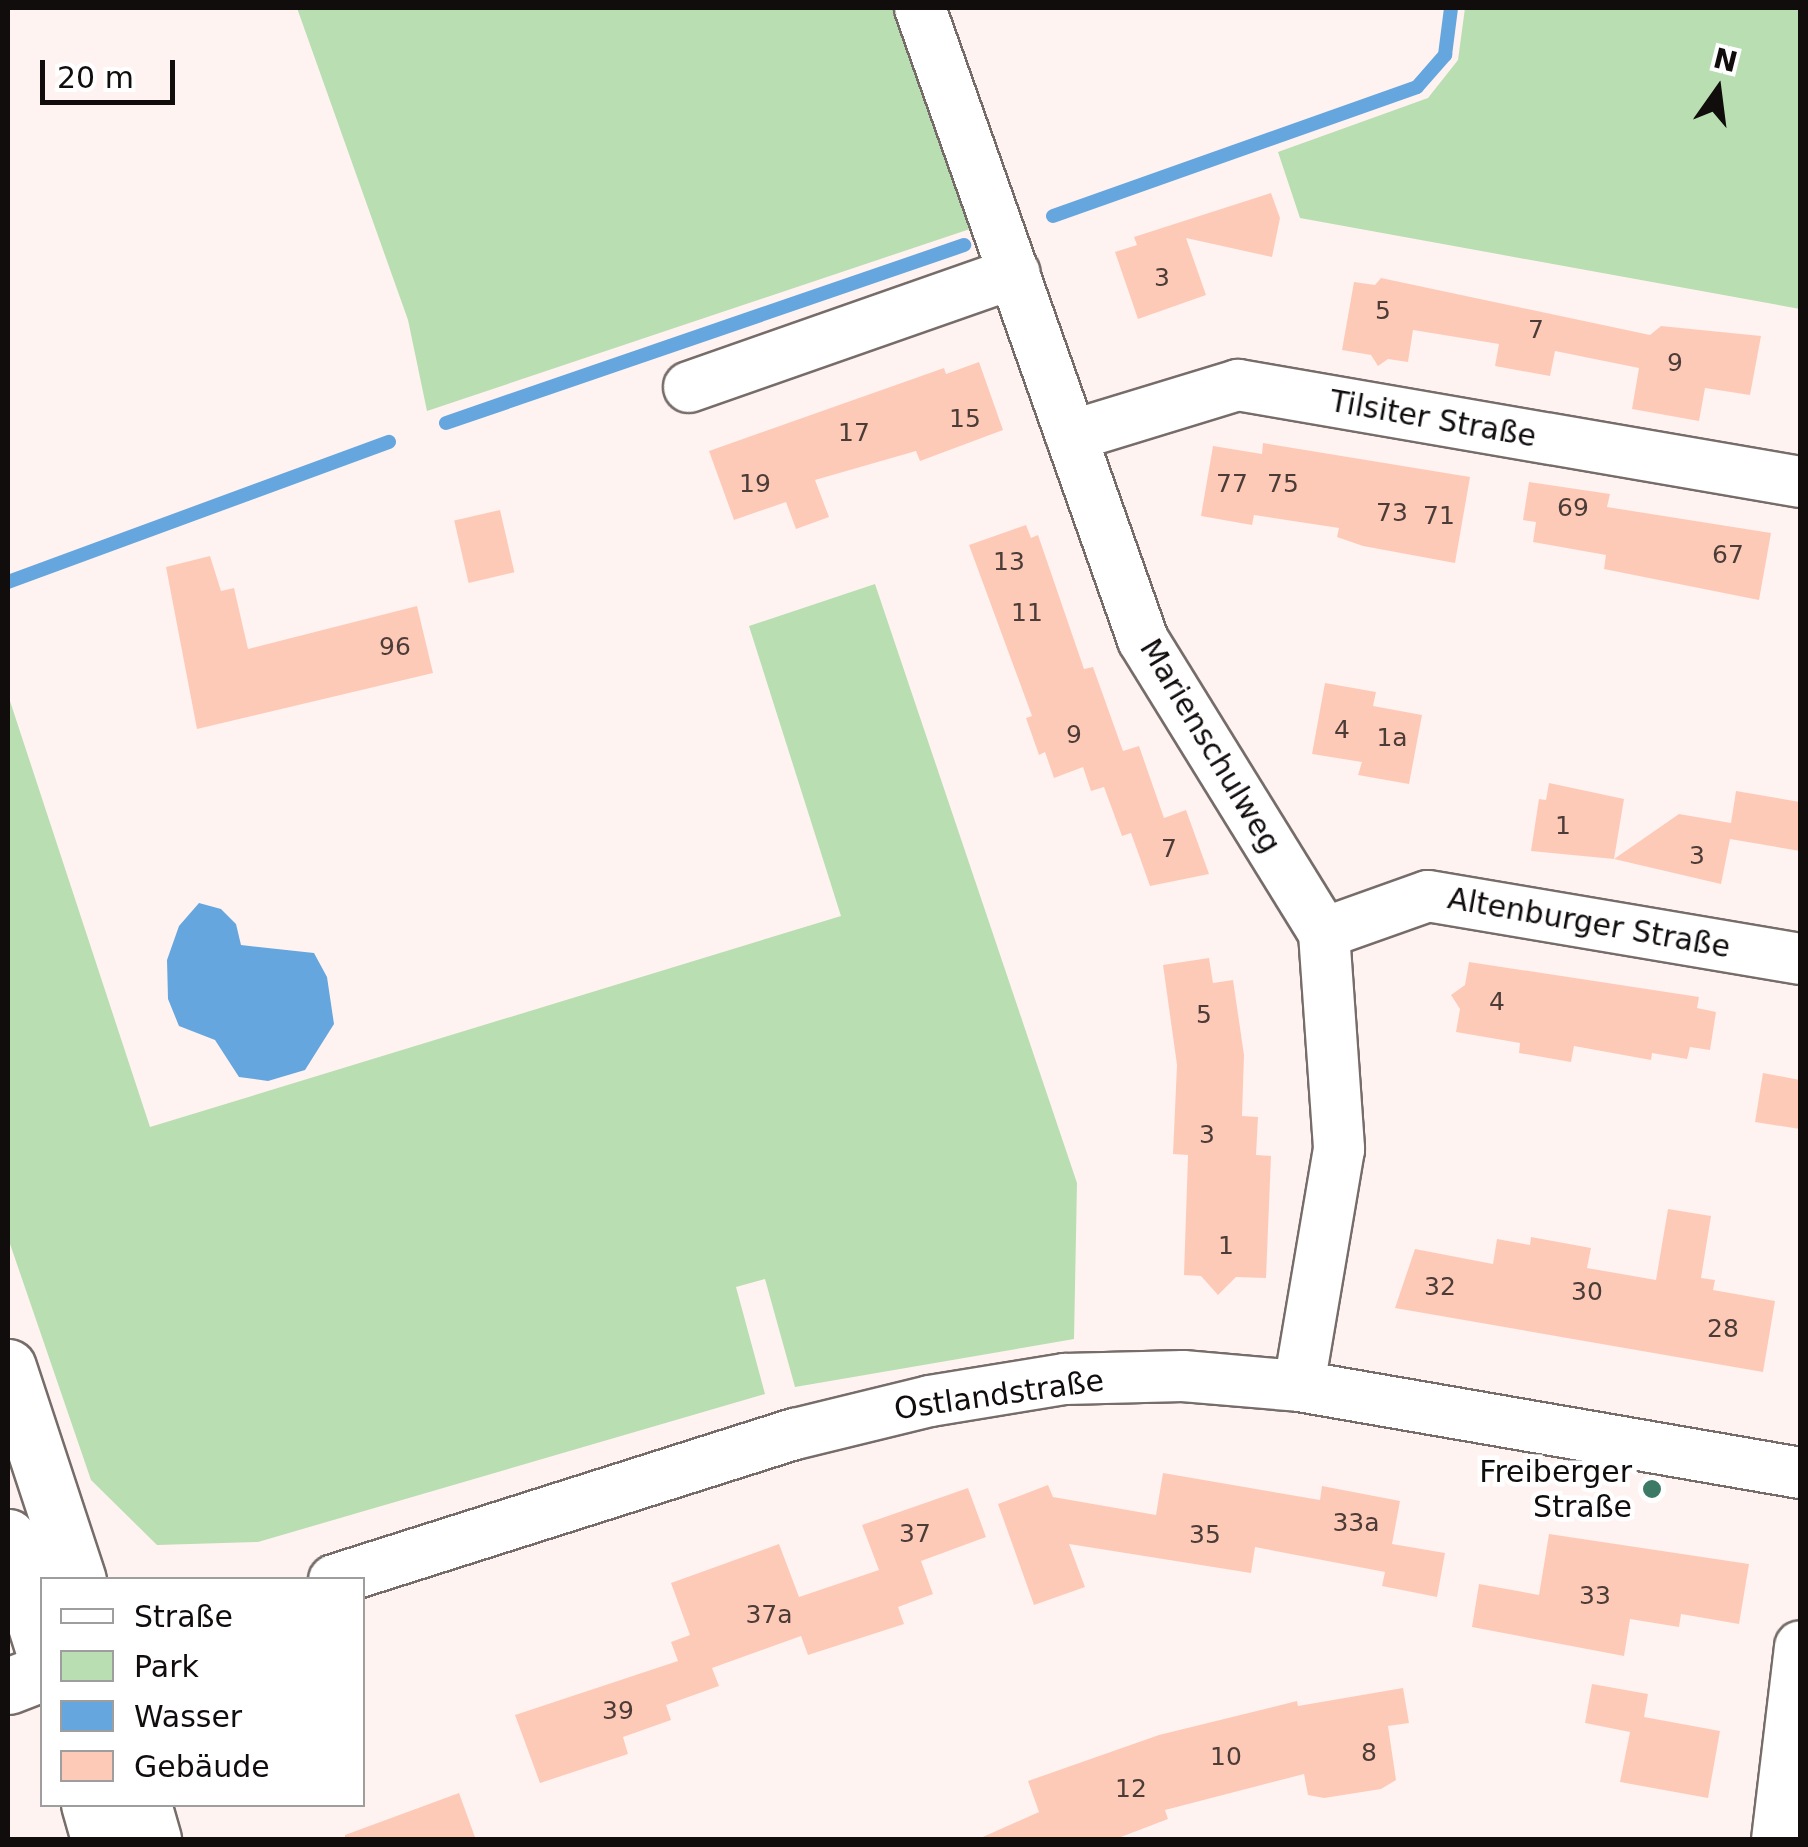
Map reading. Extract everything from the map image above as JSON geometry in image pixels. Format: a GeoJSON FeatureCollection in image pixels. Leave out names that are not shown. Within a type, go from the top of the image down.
{"type":"FeatureCollection","features":[{"type":"Feature","properties":{"kind":"main road"},"geometry":{"type":"LineString","coordinates":[[8,1366],[77,1577]]}},
{"type":"Feature","properties":{"kind":"main road"},"geometry":{"type":"LineString","coordinates":[[8,1537],[40,1640]]}},
{"type":"Feature","properties":{"kind":"main road"},"geometry":{"type":"LineString","coordinates":[[8,1686],[40,1674]]}},
{"type":"Feature","properties":{"kind":"main road"},"geometry":{"type":"LineString","coordinates":[[90,1807],[99,1840]]}},
{"type":"Feature","properties":{"kind":"main road"},"geometry":{"type":"LineString","coordinates":[[144,1807],[152,1840]]}},
{"type":"Feature","properties":{"kind":"street","name":"Marienschulweg"},"geometry":{"type":"LineString","coordinates":[[920,8],[1143,640],[1324,932],[1339,1148],[1299,1386]]}},
{"type":"Feature","properties":{"kind":"street"},"geometry":{"type":"LineString","coordinates":[[689,388],[1015,273]]}},
{"type":"Feature","properties":{"kind":"street","name":"Tilsiter Straße"},"geometry":{"type":"LineString","coordinates":[[1071,436],[1238,384],[1800,482]]}},
{"type":"Feature","properties":{"kind":"street","name":"Altenburger Straße"},"geometry":{"type":"LineString","coordinates":[[1324,932],[1428,896],[1800,958]]}},
{"type":"Feature","properties":{"kind":"street","name":"Ostlandstraße"},"geometry":{"type":"LineString","coordinates":[[343,1577],[795,1434],[930,1401],[1065,1379],[1183,1376],[1299,1386],[1800,1472]]}},
{"type":"Feature","properties":{"kind":"street"},"geometry":{"type":"LineString","coordinates":[[1777,1840],[1800,1646]]}},
{"type":"Feature","properties":{"kind":"green space"},"geometry":{"type":"Polygon","coordinates":[[[297,8],[893,8],[970,229],[427,411],[408,320],[297,8]]]}},
{"type":"Feature","properties":{"kind":"green space"},"geometry":{"type":"Polygon","coordinates":[[[1465,8],[1800,8],[1800,309],[1300,218],[1278,152],[1428,98],[1458,60],[1465,8]]]}},
{"type":"Feature","properties":{"kind":"green space"},"geometry":{"type":"Polygon","coordinates":[[[875,584],[1077,1183],[1074,1339],[795,1387],[765,1279],[736,1287],[765,1394],[258,1542],[157,1545],[91,1480],[8,1238],[8,695],[150,1127],[841,916],[749,626],[875,584]]]}},
{"type":"Feature","properties":{"kind":"water"},"geometry":{"type":"Polygon","coordinates":[[[199,903],[221,909],[236,924],[241,945],[314,953],[327,977],[334,1024],[305,1070],[268,1081],[239,1077],[215,1040],[179,1026],[168,999],[167,960],[179,926],[199,903]]]}},
{"type":"Feature","properties":{"kind":"building"},"geometry":{"type":"Polygon","coordinates":[[[1271,193],[1280,218],[1272,257],[1186,238],[1206,295],[1138,319],[1115,252],[1137,245],[1134,237],[1271,193]]]}},
{"type":"Feature","properties":{"kind":"building"},"geometry":{"type":"Polygon","coordinates":[[[1381,278],[1650,335],[1661,326],[1761,336],[1750,395],[1705,388],[1699,421],[1632,409],[1639,368],[1555,351],[1550,376],[1495,366],[1499,344],[1413,330],[1408,362],[1388,359],[1378,366],[1371,355],[1342,350],[1354,282],[1375,285],[1381,278]]]}},
{"type":"Feature","properties":{"kind":"building"},"geometry":{"type":"Polygon","coordinates":[[[979,362],[1003,430],[920,461],[916,451],[815,480],[829,517],[796,529],[786,502],[734,520],[709,451],[944,368],[946,374],[979,362]]]}},
{"type":"Feature","properties":{"kind":"building"},"geometry":{"type":"Polygon","coordinates":[[[1263,443],[1470,477],[1455,563],[1363,546],[1337,537],[1339,528],[1254,515],[1252,525],[1201,516],[1213,446],[1262,454],[1263,443]]]}},
{"type":"Feature","properties":{"kind":"building"},"geometry":{"type":"Polygon","coordinates":[[[1529,482],[1610,494],[1607,507],[1771,533],[1759,600],[1604,569],[1606,555],[1533,542],[1536,522],[1523,520],[1529,482]]]}},
{"type":"Feature","properties":{"kind":"building"},"geometry":{"type":"Polygon","coordinates":[[[500,510],[514,572],[469,583],[454,521],[500,510]]]}},
{"type":"Feature","properties":{"kind":"building"},"geometry":{"type":"Polygon","coordinates":[[[1026,525],[1031,538],[1038,535],[1084,669],[1093,667],[1123,751],[1139,746],[1164,818],[1186,810],[1209,874],[1150,886],[1131,833],[1122,836],[1104,787],[1091,791],[1083,767],[1054,778],[1045,752],[1039,755],[1026,718],[1032,716],[969,545],[1026,525]]]}},
{"type":"Feature","properties":{"kind":"building"},"geometry":{"type":"Polygon","coordinates":[[[210,556],[221,591],[234,588],[248,649],[417,606],[433,673],[197,729],[166,567],[210,556]]]}},
{"type":"Feature","properties":{"kind":"building"},"geometry":{"type":"Polygon","coordinates":[[[1325,683],[1376,692],[1373,706],[1422,715],[1409,784],[1358,775],[1362,762],[1312,754],[1325,683]]]}},
{"type":"Feature","properties":{"kind":"building"},"geometry":{"type":"Polygon","coordinates":[[[1549,783],[1624,799],[1614,859],[1531,851],[1539,799],[1546,800],[1549,783]]]}},
{"type":"Feature","properties":{"kind":"building"},"geometry":{"type":"Polygon","coordinates":[[[1736,791],[1800,802],[1800,851],[1730,839],[1721,884],[1614,859],[1679,814],[1731,823],[1736,791]]]}},
{"type":"Feature","properties":{"kind":"building"},"geometry":{"type":"Polygon","coordinates":[[[1209,958],[1213,983],[1233,980],[1244,1055],[1242,1116],[1258,1117],[1256,1155],[1271,1156],[1266,1278],[1236,1277],[1218,1295],[1201,1276],[1184,1275],[1188,1155],[1173,1154],[1177,1065],[1163,965],[1209,958]]]}},
{"type":"Feature","properties":{"kind":"building"},"geometry":{"type":"Polygon","coordinates":[[[1469,962],[1699,997],[1697,1008],[1716,1012],[1710,1050],[1690,1047],[1687,1059],[1652,1053],[1651,1060],[1574,1046],[1571,1062],[1519,1053],[1520,1043],[1456,1032],[1460,1009],[1451,995],[1465,985],[1469,962]]]}},
{"type":"Feature","properties":{"kind":"building"},"geometry":{"type":"Polygon","coordinates":[[[1763,1073],[1800,1080],[1800,1129],[1755,1122],[1763,1073]]]}},
{"type":"Feature","properties":{"kind":"building"},"geometry":{"type":"Polygon","coordinates":[[[1668,1209],[1711,1216],[1701,1278],[1715,1280],[1713,1290],[1775,1301],[1763,1372],[1395,1308],[1415,1249],[1493,1264],[1497,1239],[1530,1245],[1531,1237],[1591,1248],[1587,1268],[1656,1280],[1668,1209]]]}},
{"type":"Feature","properties":{"kind":"building"},"geometry":{"type":"Polygon","coordinates":[[[1163,1473],[1320,1500],[1322,1486],[1400,1501],[1392,1544],[1445,1553],[1437,1597],[1382,1586],[1385,1572],[1255,1547],[1251,1573],[1069,1544],[1085,1587],[1034,1605],[998,1504],[1048,1485],[1053,1497],[1156,1515],[1163,1473]]]}},
{"type":"Feature","properties":{"kind":"building"},"geometry":{"type":"Polygon","coordinates":[[[968,1488],[986,1537],[921,1561],[933,1594],[898,1607],[904,1624],[808,1655],[801,1636],[712,1668],[719,1686],[666,1705],[671,1720],[623,1737],[628,1754],[540,1783],[515,1715],[678,1661],[671,1642],[690,1635],[671,1583],[779,1544],[799,1597],[879,1570],[862,1525],[968,1488]]]}},
{"type":"Feature","properties":{"kind":"building"},"geometry":{"type":"Polygon","coordinates":[[[1549,1534],[1749,1564],[1739,1624],[1681,1614],[1679,1627],[1630,1619],[1624,1656],[1472,1627],[1479,1584],[1539,1595],[1549,1534]]]}},
{"type":"Feature","properties":{"kind":"building"},"geometry":{"type":"Polygon","coordinates":[[[1592,1684],[1648,1694],[1644,1717],[1720,1731],[1708,1798],[1620,1782],[1630,1732],[1585,1723],[1592,1684]]]}},
{"type":"Feature","properties":{"kind":"building"},"geometry":{"type":"Polygon","coordinates":[[[1403,1688],[1409,1723],[1388,1726],[1396,1780],[1381,1789],[1324,1798],[1308,1795],[1304,1774],[1165,1810],[1168,1819],[1113,1840],[976,1840],[1039,1812],[1028,1781],[1159,1735],[1297,1701],[1298,1706],[1403,1688]]]}},
{"type":"Feature","properties":{"kind":"building"},"geometry":{"type":"Polygon","coordinates":[[[459,1793],[476,1840],[345,1840],[345,1835],[459,1793]]]}},
{"type":"Feature","properties":{"kind":"waterway"},"geometry":{"type":"LineString","coordinates":[[1053,216],[1417,87],[1445,55],[1451,8]]}},
{"type":"Feature","properties":{"kind":"waterway"},"geometry":{"type":"LineString","coordinates":[[446,423],[964,245]]}},
{"type":"Feature","properties":{"kind":"waterway"},"geometry":{"type":"LineString","coordinates":[[8,582],[389,442]]}},
{"type":"Feature","properties":{"kind":"place","name":"Freiberger Straße"},"geometry":{"type":"Point","coordinates":[1652,1489]}}]}
